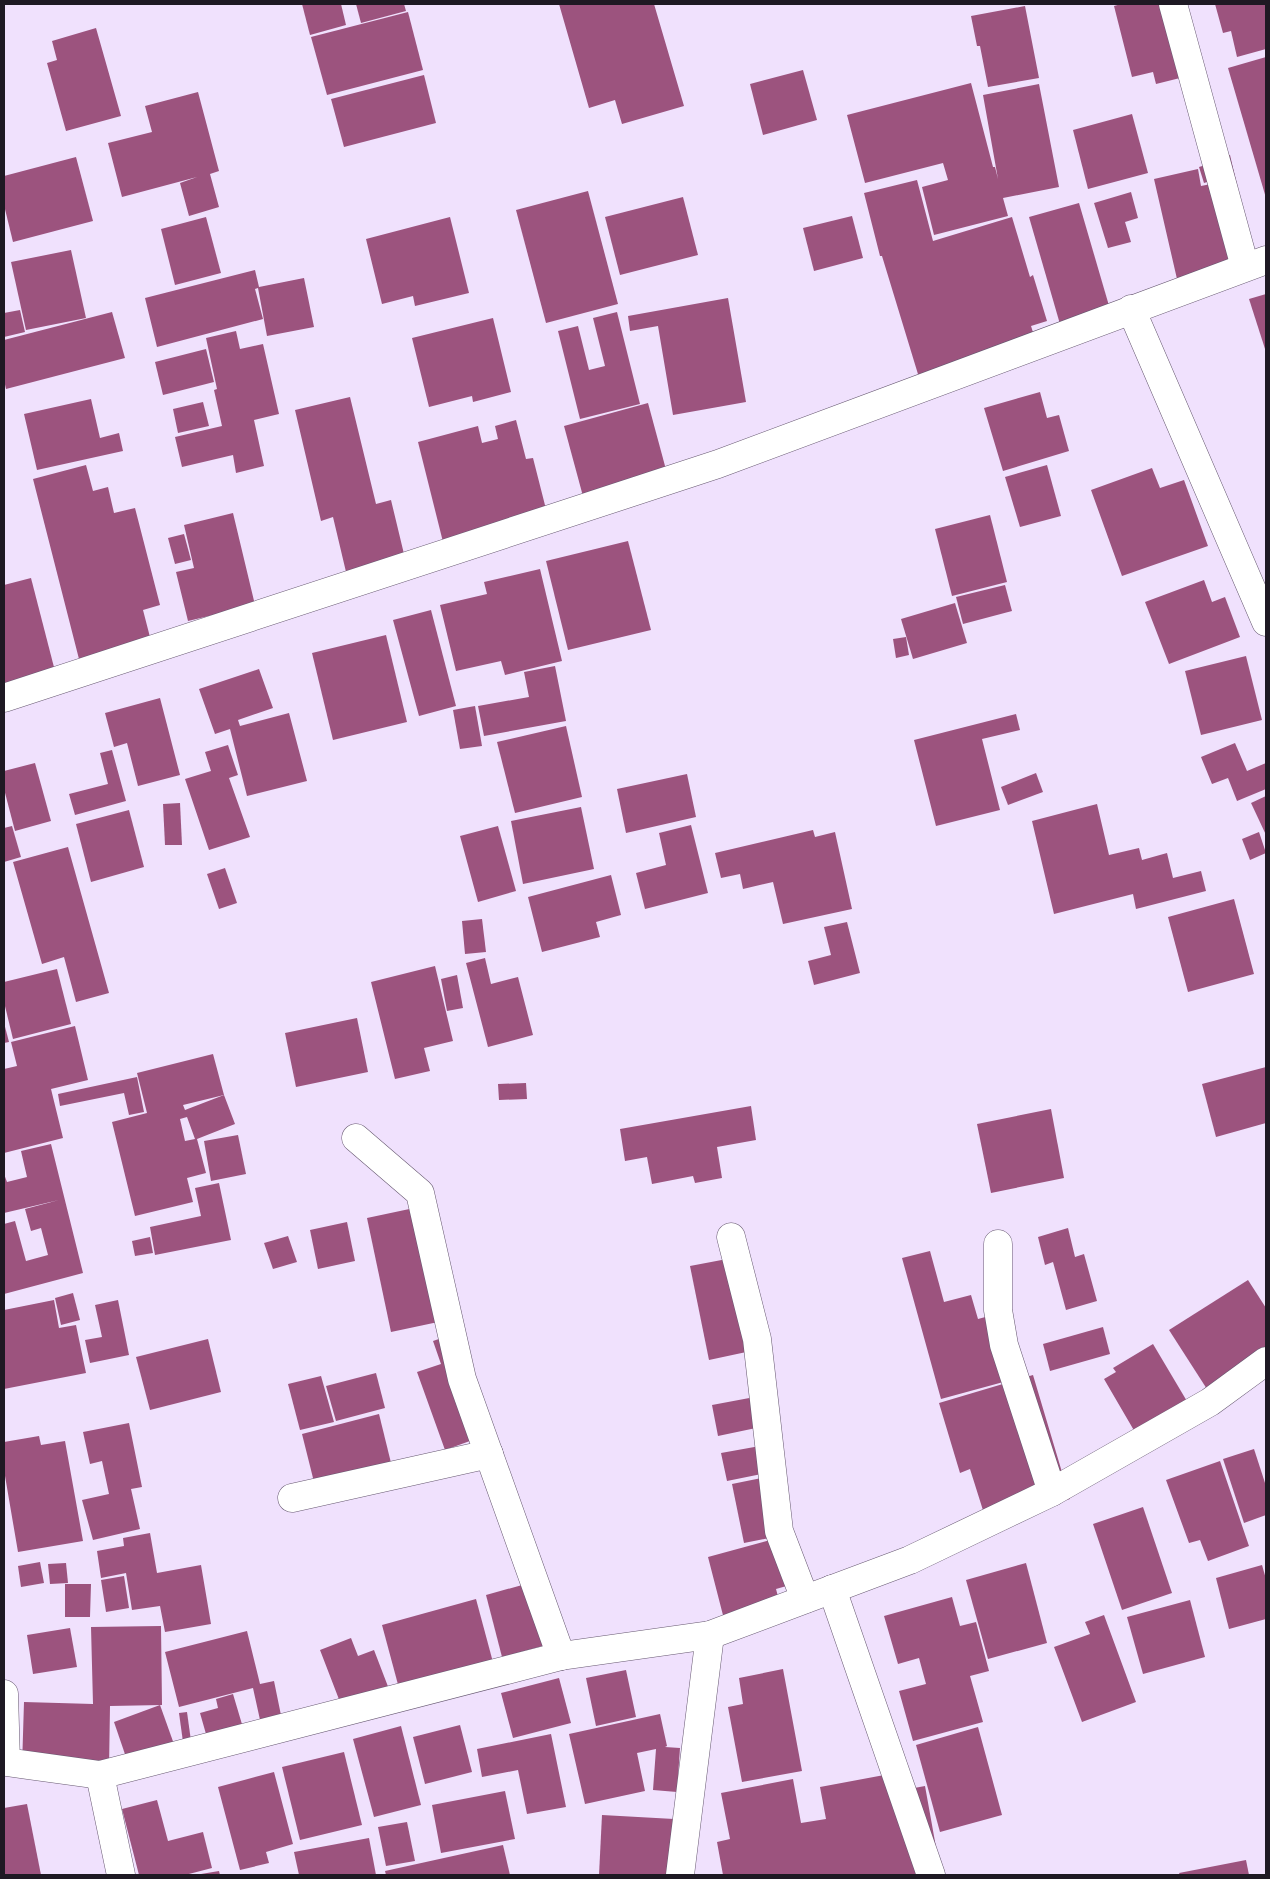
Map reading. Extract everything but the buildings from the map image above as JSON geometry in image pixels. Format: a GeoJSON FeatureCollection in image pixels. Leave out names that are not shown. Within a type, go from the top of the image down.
{"type":"FeatureCollection","features":[{"type":"Feature","properties":{"kind":"street"},"geometry":{"type":"LineString","coordinates":[[4,698],[718,464],[1256,264],[1173,4]]}},
{"type":"Feature","properties":{"kind":"street"},"geometry":{"type":"LineString","coordinates":[[1131,309],[1266,622]]}},
{"type":"Feature","properties":{"kind":"street"},"geometry":{"type":"LineString","coordinates":[[356,1138],[420,1193],[462,1379],[561,1656]]}},
{"type":"Feature","properties":{"kind":"street"},"geometry":{"type":"LineString","coordinates":[[731,1237],[756,1339],[779,1531],[805,1599]]}},
{"type":"Feature","properties":{"kind":"street"},"geometry":{"type":"LineString","coordinates":[[998,1244],[998,1310],[1004,1345],[1052,1492]]}},
{"type":"Feature","properties":{"kind":"street"},"geometry":{"type":"LineString","coordinates":[[4,1694],[5,1763],[100,1775],[561,1656],[710,1635],[910,1560],[1052,1492],[1210,1402],[1266,1361]]}},
{"type":"Feature","properties":{"kind":"street"},"geometry":{"type":"LineString","coordinates":[[292,1498],[489,1454]]}},
{"type":"Feature","properties":{"kind":"street"},"geometry":{"type":"LineString","coordinates":[[832,1590],[931,1875]]}},
{"type":"Feature","properties":{"kind":"street"},"geometry":{"type":"LineString","coordinates":[[680,1875],[710,1635]]}},
{"type":"Feature","properties":{"kind":"street"},"geometry":{"type":"LineString","coordinates":[[100,1775],[121,1875]]}}]}
